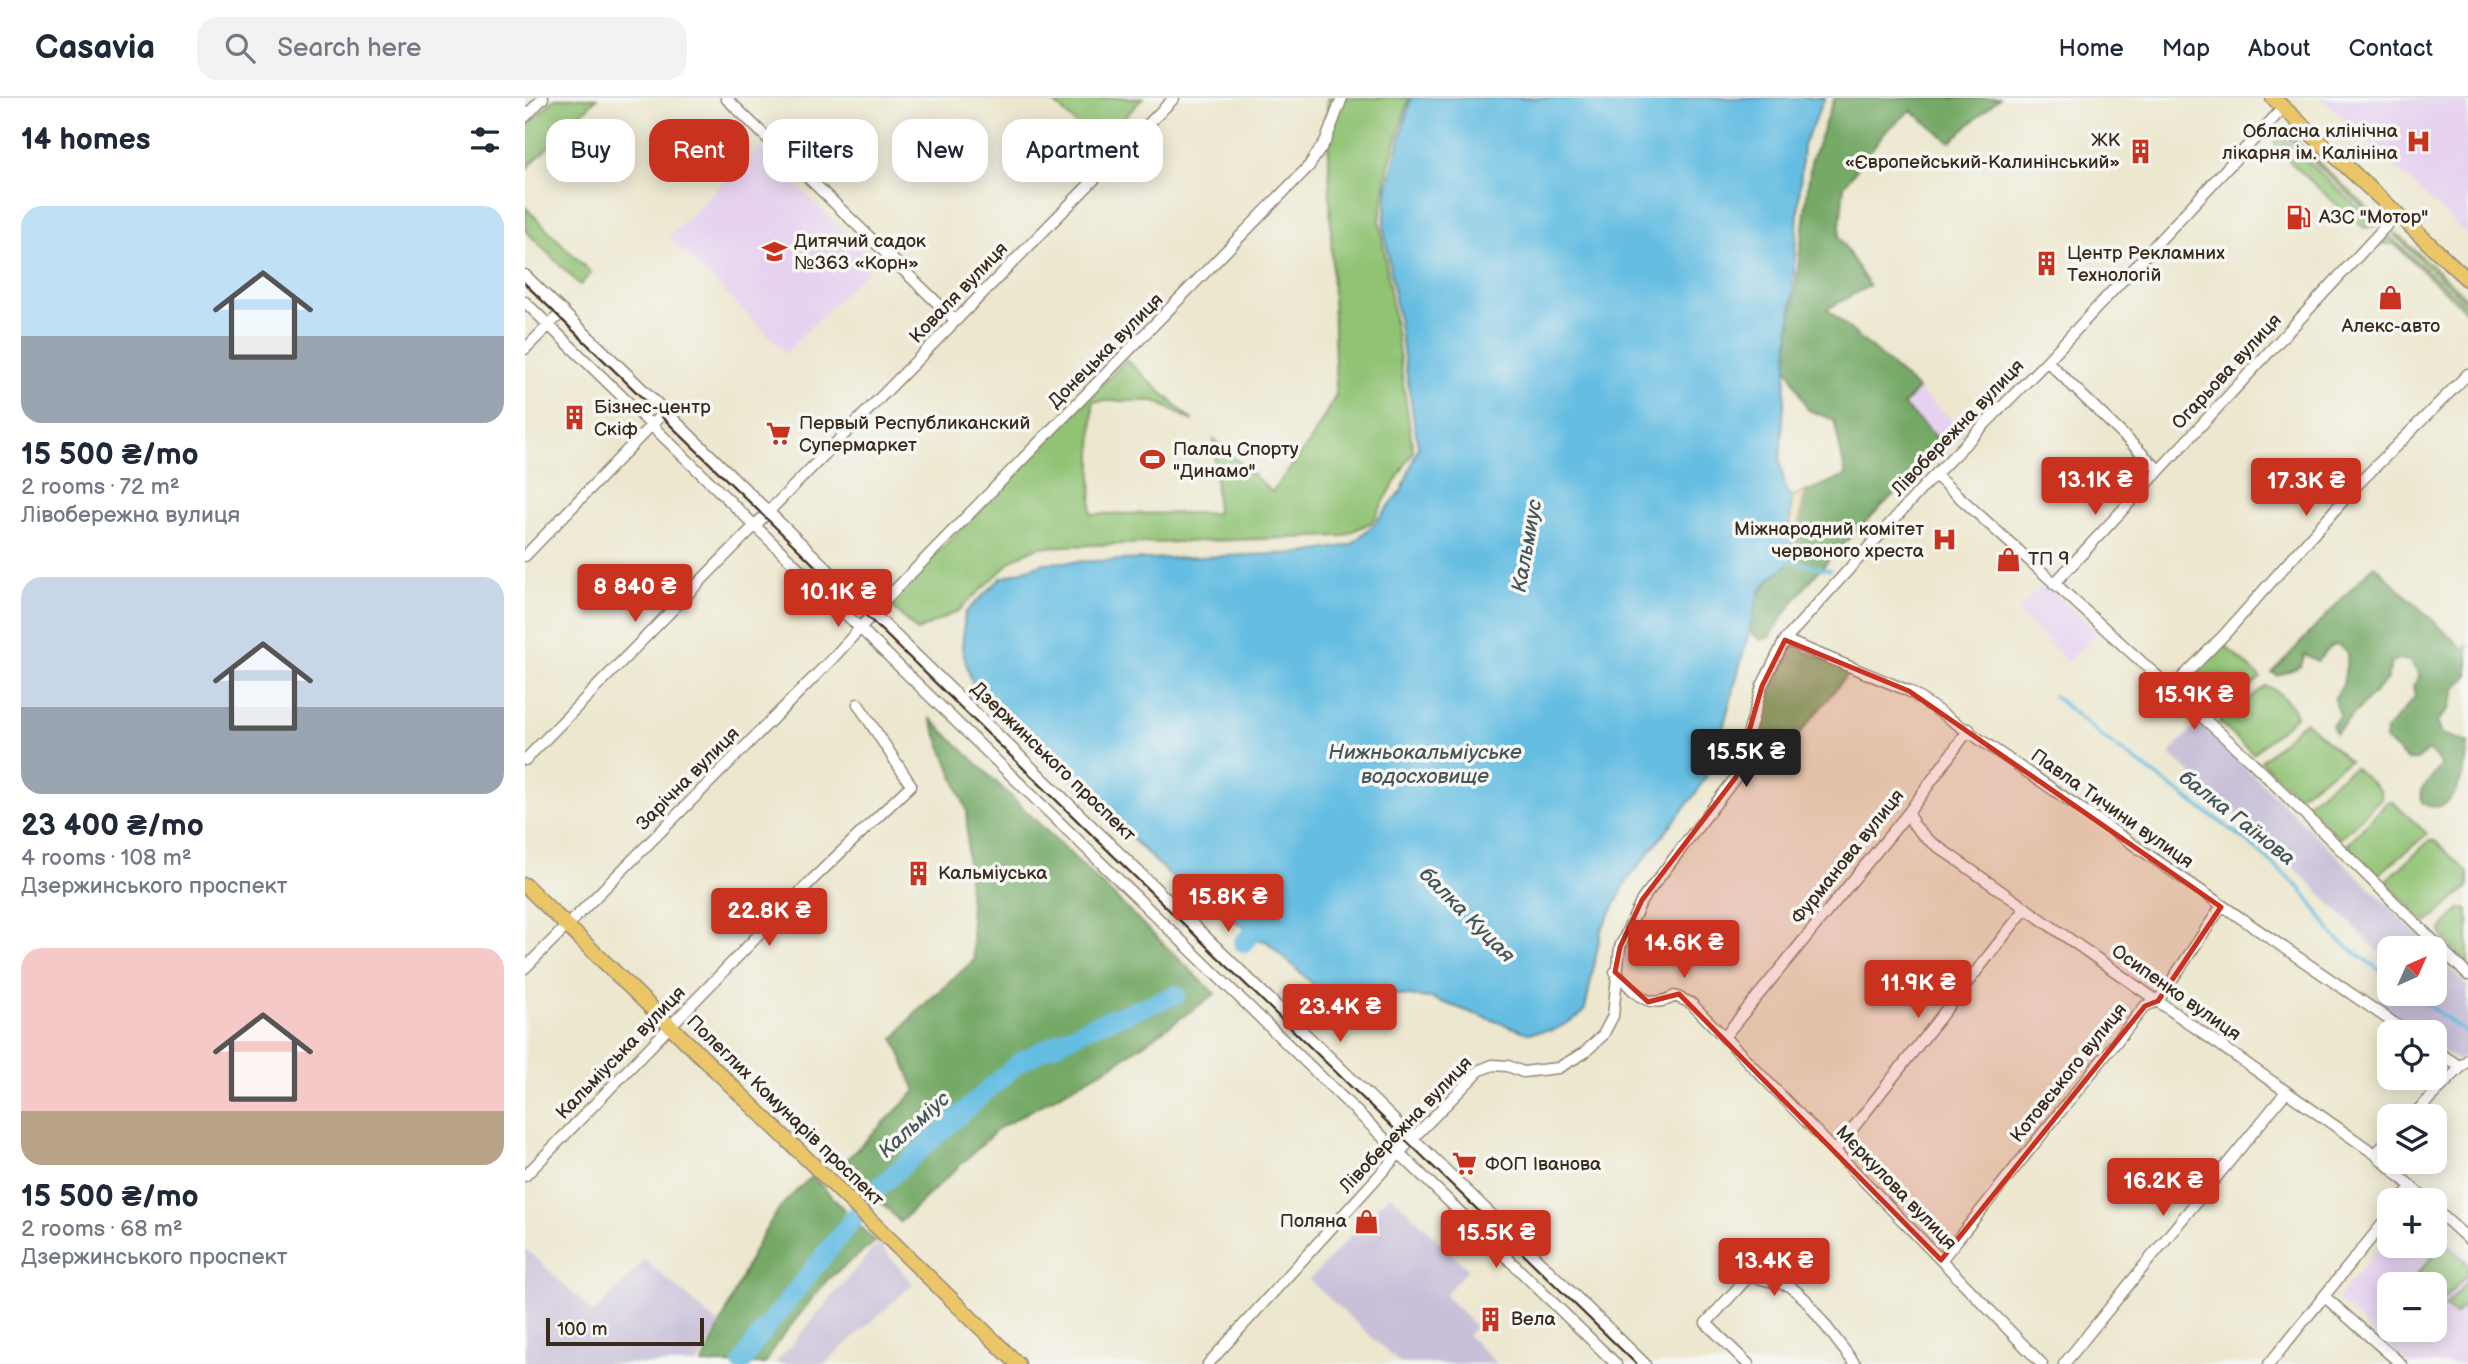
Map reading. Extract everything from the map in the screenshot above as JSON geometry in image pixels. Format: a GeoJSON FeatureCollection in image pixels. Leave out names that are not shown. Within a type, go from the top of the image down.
{"type":"FeatureCollection","features":[{"type":"Feature","properties":{"kind":"main road"},"geometry":{"type":"LineString","coordinates":[[2278,103],[2468,280]]}},
{"type":"Feature","properties":{"kind":"main road","name":"Полеглих Комунарів проспект"},"geometry":{"type":"LineString","coordinates":[[525,885],[826,1181],[1018,1364]]}},
{"type":"Feature","properties":{"kind":"street"},"geometry":{"type":"LineString","coordinates":[[525,117],[543,98]]}},
{"type":"Feature","properties":{"kind":"street"},"geometry":{"type":"LineString","coordinates":[[726,98],[956,321]]}},
{"type":"Feature","properties":{"kind":"street","name":"Коваля вулиця"},"geometry":{"type":"LineString","coordinates":[[768,511],[1174,98]]}},
{"type":"Feature","properties":{"kind":"street","name":"Донецька вулиця"},"geometry":{"type":"LineString","coordinates":[[873,613],[1309,166],[1325,140],[1342,98]]}},
{"type":"Feature","properties":{"kind":"street","name":"Лівобережна вулиця"},"geometry":{"type":"LineString","coordinates":[[1208,1364],[1398,1154],[1487,1066],[1508,1066],[1523,1072],[1558,1068],[1584,1053],[1611,1025],[1615,972],[1620,947],[1643,900],[1736,777],[1762,686],[1784,640],[1935,475],[2047,361],[2278,103]]}},
{"type":"Feature","properties":{"kind":"street","name":"Огарьова вулиця"},"geometry":{"type":"LineString","coordinates":[[2054,584],[2397,215]]}},
{"type":"Feature","properties":{"kind":"street","name":"Дзержинського проспект"},"geometry":{"type":"LineString","coordinates":[[525,275],[1189,917],[1644,1364]]}},
{"type":"Feature","properties":{"kind":"street","name":"Дзержинського проспект"},"geometry":{"type":"LineString","coordinates":[[525,302],[1616,1364]]}},
{"type":"Feature","properties":{"kind":"street"},"geometry":{"type":"LineString","coordinates":[[525,349],[563,311]]}},
{"type":"Feature","properties":{"kind":"street"},"geometry":{"type":"LineString","coordinates":[[2047,361],[2159,470]]}},
{"type":"Feature","properties":{"kind":"street"},"geometry":{"type":"LineString","coordinates":[[2171,689],[2224,635],[2356,486],[2468,374]]}},
{"type":"Feature","properties":{"kind":"street"},"geometry":{"type":"LineString","coordinates":[[525,556],[665,411]]}},
{"type":"Feature","properties":{"kind":"street"},"geometry":{"type":"LineString","coordinates":[[1935,475],[2261,771],[2468,975]]}},
{"type":"Feature","properties":{"kind":"street"},"geometry":{"type":"LineString","coordinates":[[525,760],[768,511]]}},
{"type":"Feature","properties":{"kind":"street","name":"Зарічна вулиця"},"geometry":{"type":"LineString","coordinates":[[525,968],[833,658],[873,613]]}},
{"type":"Feature","properties":{"kind":"street","name":"Павла Тичини вулиця"},"geometry":{"type":"LineString","coordinates":[[1784,640],[1909,691],[1969,729],[2221,907],[2389,1020]]}},
{"type":"Feature","properties":{"kind":"street","name":"Кальміуська вулиця"},"geometry":{"type":"LineString","coordinates":[[525,1176],[672,1028],[813,879],[911,785],[858,704]]}},
{"type":"Feature","properties":{"kind":"street","name":"Фурманова вулиця"},"geometry":{"type":"LineString","coordinates":[[1724,1037],[1909,812],[1969,729]]}},
{"type":"Feature","properties":{"kind":"street","name":"Осипенко вулиця"},"geometry":{"type":"LineString","coordinates":[[1909,812],[1913,824],[1927,839],[2375,1154],[2412,1187]]}},
{"type":"Feature","properties":{"kind":"street","name":"Котовського вулиця"},"geometry":{"type":"LineString","coordinates":[[1941,1260],[2145,1006],[2158,1001],[2221,907]]}},
{"type":"Feature","properties":{"kind":"street"},"geometry":{"type":"LineString","coordinates":[[1835,1151],[2026,908]]}},
{"type":"Feature","properties":{"kind":"street","name":"Мєркулова вулиця"},"geometry":{"type":"LineString","coordinates":[[1615,972],[1648,1002],[1658,1003],[1682,996],[2042,1364]]}},
{"type":"Feature","properties":{"kind":"street"},"geometry":{"type":"LineString","coordinates":[[2424,1104],[2465,1064],[2447,1056]]}},
{"type":"Feature","properties":{"kind":"street"},"geometry":{"type":"LineString","coordinates":[[2064,1364],[2286,1092]]}},
{"type":"Feature","properties":{"kind":"street"},"geometry":{"type":"LineString","coordinates":[[2447,1220],[2468,1240]]}},
{"type":"Feature","properties":{"kind":"street"},"geometry":{"type":"LineString","coordinates":[[2269,1364],[2377,1231]]}},
{"type":"Feature","properties":{"kind":"street"},"geometry":{"type":"LineString","coordinates":[[1748,1364],[1706,1323],[1749,1276],[1790,1286],[1805,1299],[1854,1364]]}},
{"type":"Feature","properties":{"kind":"street"},"geometry":{"type":"LineString","coordinates":[[2325,1297],[2401,1364]]}},
{"type":"Feature","properties":{"kind":"highlighted area"},"geometry":{"type":"Polygon","coordinates":[[[1785,640],[1909,691],[2221,907],[2158,1001],[2145,1006],[1941,1260],[1679,994],[1648,1002],[1615,972],[1620,947],[1642,900],[1736,777],[1762,686],[1785,640]]]}},
{"type":"Feature","properties":{"kind":"shaded area","name":"Обласна клінічна лікарня ім. Калініна"},"geometry":{"type":"Polygon","coordinates":[[[2322,98],[2468,98],[2468,236],[2415,186],[2322,98]]]}},
{"type":"Feature","properties":{"kind":"shaded area","name":"Дитячий садок №363 «Корн»"},"geometry":{"type":"Polygon","coordinates":[[[758,147],[763,152],[763,182],[794,182],[875,262],[786,353],[669,237],[723,182],[749,182],[749,156],[758,147]]]}},
{"type":"Feature","properties":{"kind":"shaded area"},"geometry":{"type":"Polygon","coordinates":[[[1895,369],[1965,432],[1910,486],[1848,427],[1895,369]]]}},
{"type":"Feature","properties":{"kind":"shaded area"},"geometry":{"type":"Polygon","coordinates":[[[2044,584],[2097,632],[2068,662],[2017,612],[2044,584]]]}},
{"type":"Feature","properties":{"kind":"shaded area"},"geometry":{"type":"Polygon","coordinates":[[[2198,723],[2418,936],[2377,936],[2377,950],[2275,848],[2169,754],[2198,723]]]}},
{"type":"Feature","properties":{"kind":"shaded area"},"geometry":{"type":"Polygon","coordinates":[[[2447,966],[2468,987],[2468,1054],[2458,1061],[2447,1054],[2447,1020],[2393,1020],[2375,1009],[2377,1006],[2447,1006],[2447,966]]]}},
{"type":"Feature","properties":{"kind":"shaded area"},"geometry":{"type":"Polygon","coordinates":[[[1390,1194],[1468,1269],[1445,1294],[1475,1327],[1467,1335],[1497,1364],[1401,1364],[1309,1280],[1390,1194]]]}},
{"type":"Feature","properties":{"kind":"shaded area"},"geometry":{"type":"Polygon","coordinates":[[[2447,1238],[2468,1257],[2468,1364],[2408,1364],[2384,1342],[2447,1342],[2447,1272],[2377,1272],[2377,1336],[2337,1300],[2377,1249],[2377,1258],[2447,1258],[2447,1238]]]}},
{"type":"Feature","properties":{"kind":"shaded area"},"geometry":{"type":"Polygon","coordinates":[[[878,1243],[913,1284],[824,1364],[775,1364],[878,1243]]]}},
{"type":"Feature","properties":{"kind":"shaded area"},"geometry":{"type":"Polygon","coordinates":[[[525,1248],[594,1313],[645,1260],[720,1325],[697,1364],[525,1364],[525,1248]]]}},
{"type":"Feature","properties":{"kind":"green space"},"geometry":{"type":"Polygon","coordinates":[[[555,98],[597,98],[576,119],[546,119],[546,149],[525,170],[525,128],[555,98]]]}},
{"type":"Feature","properties":{"kind":"green space"},"geometry":{"type":"Polygon","coordinates":[[[1049,98],[1143,98],[1123,119],[1071,119],[1049,98]]]}},
{"type":"Feature","properties":{"kind":"green space"},"geometry":{"type":"Polygon","coordinates":[[[1327,98],[1409,98],[1388,168],[1380,221],[1413,451],[1372,522],[1343,536],[1038,547],[1015,558],[958,611],[917,631],[888,603],[1126,360],[1193,421],[1155,401],[1093,401],[1091,514],[1217,513],[1214,440],[1272,492],[1310,442],[1336,395],[1327,98]]]}},
{"type":"Feature","properties":{"kind":"green space"},"geometry":{"type":"Polygon","coordinates":[[[1834,98],[1999,98],[1950,142],[1911,110],[1884,133],[1844,186],[1839,237],[1869,286],[1827,309],[1918,389],[1903,405],[1945,445],[1829,560],[1807,584],[1770,637],[1761,640],[1752,634],[1751,616],[1762,590],[1781,570],[1792,497],[1846,476],[1834,420],[1808,410],[1786,365],[1811,162],[1834,98]]]}},
{"type":"Feature","properties":{"kind":"green space"},"geometry":{"type":"Polygon","coordinates":[[[2280,127],[2379,218],[2377,220],[2278,129],[2280,127]]]}},
{"type":"Feature","properties":{"kind":"green space"},"geometry":{"type":"Polygon","coordinates":[[[2273,130],[2377,225],[2365,228],[2351,218],[2276,149],[2273,130]]]}},
{"type":"Feature","properties":{"kind":"green space"},"geometry":{"type":"Polygon","coordinates":[[[525,207],[591,273],[580,285],[525,230],[525,207]]]}},
{"type":"Feature","properties":{"kind":"green space"},"geometry":{"type":"Polygon","coordinates":[[[2396,233],[2468,299],[2468,304],[2394,235],[2396,233]]]}},
{"type":"Feature","properties":{"kind":"green space"},"geometry":{"type":"Polygon","coordinates":[[[2389,236],[2468,308],[2468,313],[2394,244],[2381,244],[2389,236]]]}},
{"type":"Feature","properties":{"kind":"green space"},"geometry":{"type":"Polygon","coordinates":[[[2374,565],[2463,649],[2468,645],[2468,676],[2456,687],[2450,708],[2437,722],[2442,734],[2468,743],[2462,777],[2451,798],[2443,805],[2433,807],[2422,803],[2421,790],[2442,765],[2429,750],[2417,760],[2407,760],[2385,739],[2386,730],[2415,697],[2413,686],[2420,675],[2409,661],[2399,659],[2392,663],[2387,679],[2336,733],[2332,725],[2340,715],[2334,699],[2343,685],[2348,653],[2338,645],[2332,646],[2317,661],[2305,654],[2301,666],[2278,676],[2272,673],[2374,565]]]}},
{"type":"Feature","properties":{"kind":"green space"},"geometry":{"type":"Polygon","coordinates":[[[2222,643],[2261,678],[2209,717],[2180,688],[2222,643]]]}},
{"type":"Feature","properties":{"kind":"green space"},"geometry":{"type":"Polygon","coordinates":[[[1791,646],[1851,670],[1771,770],[1750,770],[1772,689],[1791,646]]]}},
{"type":"Feature","properties":{"kind":"green space"},"geometry":{"type":"Polygon","coordinates":[[[2266,686],[2284,698],[2296,716],[2253,754],[2219,722],[2266,686]]]}},
{"type":"Feature","properties":{"kind":"green space"},"geometry":{"type":"Polygon","coordinates":[[[930,718],[1215,994],[1115,1064],[999,1128],[900,1222],[844,1162],[916,1091],[894,1039],[915,1013],[974,960],[967,865],[967,811],[930,718]]]}},
{"type":"Feature","properties":{"kind":"green space"},"geometry":{"type":"Polygon","coordinates":[[[2305,721],[2349,761],[2297,796],[2261,761],[2305,721]]]}},
{"type":"Feature","properties":{"kind":"green space"},"geometry":{"type":"Polygon","coordinates":[[[2354,767],[2380,790],[2382,797],[2340,839],[2305,804],[2354,767]]]}},
{"type":"Feature","properties":{"kind":"green space"},"geometry":{"type":"Polygon","coordinates":[[[2388,801],[2393,802],[2427,834],[2378,875],[2347,845],[2388,801]]]}},
{"type":"Feature","properties":{"kind":"green space"},"geometry":{"type":"Polygon","coordinates":[[[2430,840],[2435,841],[2468,873],[2468,887],[2427,923],[2385,882],[2430,840]]]}},
{"type":"Feature","properties":{"kind":"green space"},"geometry":{"type":"Polygon","coordinates":[[[2459,909],[2468,910],[2468,965],[2447,942],[2447,936],[2442,936],[2441,930],[2459,909]]]}},
{"type":"Feature","properties":{"kind":"green space"},"geometry":{"type":"Polygon","coordinates":[[[812,1176],[875,1242],[828,1279],[780,1339],[765,1364],[702,1364],[746,1267],[766,1230],[777,1212],[812,1176]]]}},
{"type":"Feature","properties":{"kind":"green space"},"geometry":{"type":"Polygon","coordinates":[[[2447,1244],[2468,1264],[2468,1274],[2447,1296],[2447,1272],[2418,1272],[2432,1258],[2447,1258],[2447,1244]]]}},
{"type":"Feature","properties":{"kind":"green space"},"geometry":{"type":"Polygon","coordinates":[[[2468,1281],[2468,1301],[2455,1315],[2447,1308],[2447,1304],[2468,1281]]]}},
{"type":"Feature","properties":{"kind":"sand"},"geometry":{"type":"Polygon","coordinates":[[[1805,491],[1794,553],[1789,533],[1792,497],[1805,491]]]}},
{"type":"Feature","properties":{"kind":"water","name":"Нижньокальміуське водосховище"},"geometry":{"type":"Polygon","coordinates":[[[1411,98],[1825,98],[1803,145],[1780,461],[1786,491],[1792,497],[1789,533],[1794,553],[1792,561],[1769,579],[1760,591],[1713,765],[1696,793],[1627,881],[1601,931],[1585,1009],[1579,1016],[1554,1030],[1528,1033],[1431,998],[1317,988],[1266,941],[1248,938],[1244,927],[1186,891],[972,683],[962,649],[965,613],[1001,578],[1045,563],[1304,553],[1351,545],[1375,523],[1402,490],[1418,447],[1384,228],[1388,184],[1411,98]]]}},
{"type":"Feature","properties":{"kind":"waterway"},"geometry":{"type":"LineString","coordinates":[[1789,561],[1830,570]]}},
{"type":"Feature","properties":{"kind":"waterway","name":"балка Гаїнова"},"geometry":{"type":"LineString","coordinates":[[2054,696],[2105,739],[2248,842],[2301,889],[2336,938],[2377,968]]}},
{"type":"Feature","properties":{"kind":"waterway","name":"Кальмиус"},"geometry":{"type":"LineString","coordinates":[[1243,943],[1264,920]]}},
{"type":"Feature","properties":{"kind":"waterway","name":"Кальміус"},"geometry":{"type":"LineString","coordinates":[[742,1364],[753,1344],[877,1189],[1018,1063],[1089,1027],[1176,995]]}},
{"type":"Feature","properties":{"kind":"waterway","name":"балка Гаїнова"},"geometry":{"type":"LineString","coordinates":[[2430,1006],[2467,1033]]}},
{"type":"Feature","properties":{"kind":"tram line"},"geometry":{"type":"LineString","coordinates":[[525,284],[1636,1364]]}},
{"type":"Feature","properties":{"kind":"place","name":"Обласна клінічна лікарня ім. Калініна"},"geometry":{"type":"Point","coordinates":[2418,142]}},
{"type":"Feature","properties":{"kind":"place","name":"ЖК «Європейський-Калинінський»"},"geometry":{"type":"Point","coordinates":[2140,151]}},
{"type":"Feature","properties":{"kind":"place","name":"АЗС \"Мотор\""},"geometry":{"type":"Point","coordinates":[2299,217]}},
{"type":"Feature","properties":{"kind":"place","name":"Дитячий садок №363 «Корн»"},"geometry":{"type":"Point","coordinates":[774,252]}},
{"type":"Feature","properties":{"kind":"place","name":"Центр Рекламних Технологій"},"geometry":{"type":"Point","coordinates":[2047,264]}},
{"type":"Feature","properties":{"kind":"place","name":"Алекс-авто"},"geometry":{"type":"Point","coordinates":[2391,298]}},
{"type":"Feature","properties":{"kind":"place","name":"Бізнес-центр Скіф"},"geometry":{"type":"Point","coordinates":[574,418]}},
{"type":"Feature","properties":{"kind":"place","name":"Первый Республиканский Супермаркет"},"geometry":{"type":"Point","coordinates":[779,434]}},
{"type":"Feature","properties":{"kind":"place","name":"Палац Спорту \"Динамо\""},"geometry":{"type":"Point","coordinates":[1153,460]}},
{"type":"Feature","properties":{"kind":"place","name":"Міжнародний комітет червоного хреста"},"geometry":{"type":"Point","coordinates":[1944,540]}},
{"type":"Feature","properties":{"kind":"place","name":"ТП 9"},"geometry":{"type":"Point","coordinates":[2008,559]}},
{"type":"Feature","properties":{"kind":"place","name":"Кальміуська"},"geometry":{"type":"Point","coordinates":[918,873]}},
{"type":"Feature","properties":{"kind":"place","name":"ФОП Іванова"},"geometry":{"type":"Point","coordinates":[1465,1164]}},
{"type":"Feature","properties":{"kind":"place","name":"Поляна"},"geometry":{"type":"Point","coordinates":[1367,1221]}},
{"type":"Feature","properties":{"kind":"place","name":"Вела"},"geometry":{"type":"Point","coordinates":[1491,1319]}},
{"type":"Feature","properties":{"kind":"water label","name":"балка Куцая"},"geometry":{"type":"Point","coordinates":[1467,915]}}]}
